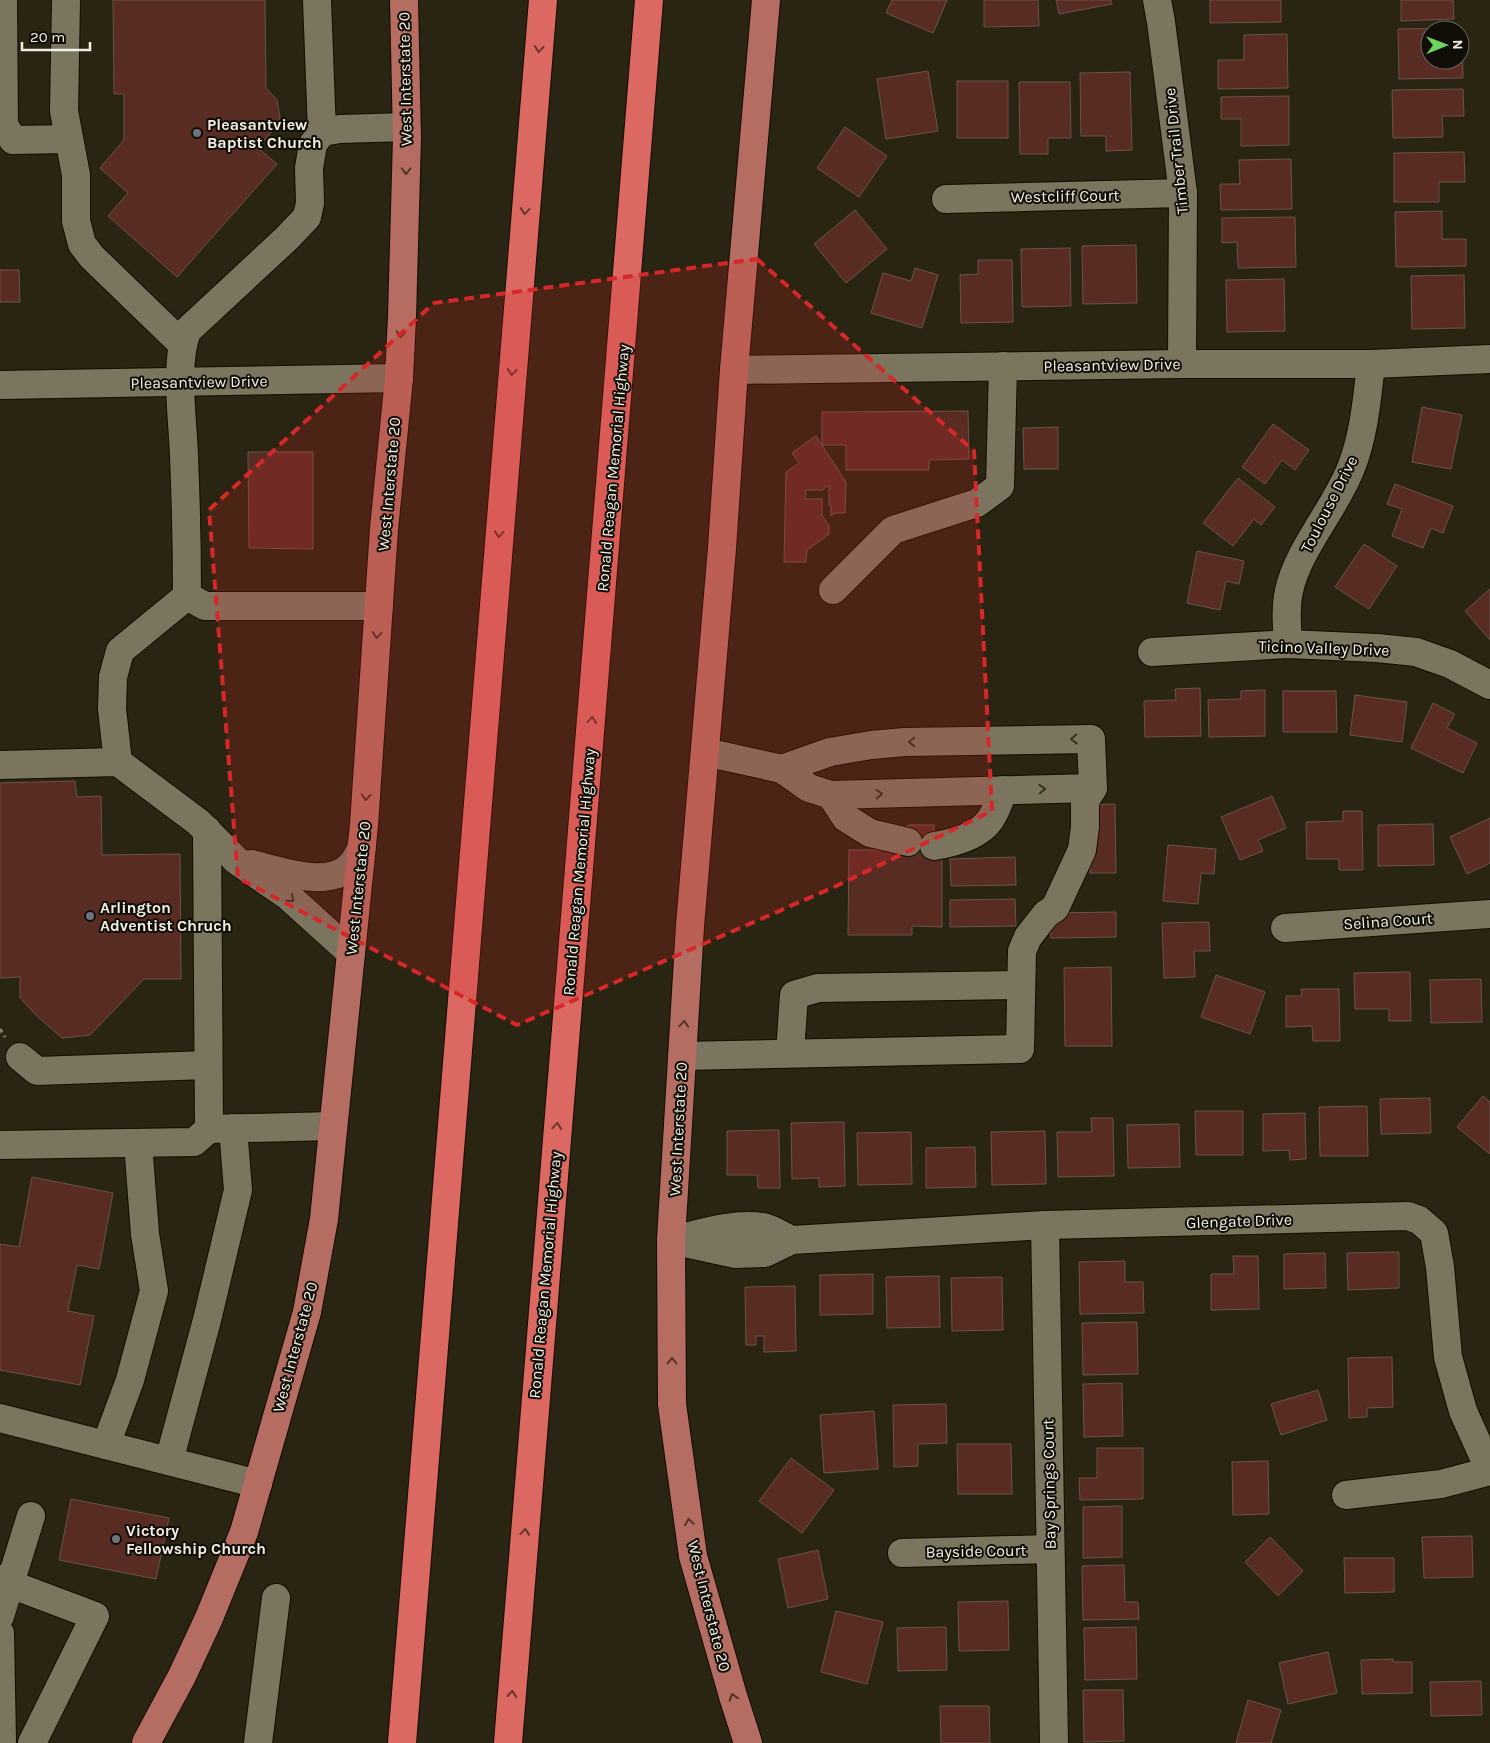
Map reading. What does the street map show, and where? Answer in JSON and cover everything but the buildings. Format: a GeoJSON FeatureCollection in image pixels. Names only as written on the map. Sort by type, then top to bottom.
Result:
{"type":"FeatureCollection","features":[{"type":"Feature","properties":{"kind":"highway"},"geometry":{"type":"LineString","coordinates":[[402,1743],[543,0]]}},
{"type":"Feature","properties":{"kind":"highway","name":"Ronald Reagan Memorial Highway"},"geometry":{"type":"LineString","coordinates":[[508,1743],[615,440],[649,0]]}},
{"type":"Feature","properties":{"kind":"main road","name":"West Interstate 20"},"geometry":{"type":"LineString","coordinates":[[146,1743],[182,1676],[209,1618],[244,1532],[307,1312],[324,1219],[362,846],[384,530],[398,378],[402,317],[406,127],[404,0]]}},
{"type":"Feature","properties":{"kind":"main road","name":"West Interstate 20"},"geometry":{"type":"LineString","coordinates":[[748,1743],[694,1556],[672,1404],[671,1240],[690,926],[722,558],[734,370],[766,0]]}},
{"type":"Feature","properties":{"kind":"street"},"geometry":{"type":"LineString","coordinates":[[3,0],[4,125],[13,140],[69,139]]}},
{"type":"Feature","properties":{"kind":"street"},"geometry":{"type":"LineString","coordinates":[[66,0],[64,111],[75,159],[76,221],[82,244],[92,257],[182,344]]}},
{"type":"Feature","properties":{"kind":"street"},"geometry":{"type":"LineString","coordinates":[[187,596],[181,382],[182,344],[187,331],[288,238],[307,217],[310,203],[309,168],[313,144],[322,132],[317,0]]}},
{"type":"Feature","properties":{"kind":"street","name":"Timber Trail Drive"},"geometry":{"type":"LineString","coordinates":[[1156,0],[1161,22],[1183,193],[1182,364]]}},
{"type":"Feature","properties":{"kind":"street"},"geometry":{"type":"LineString","coordinates":[[322,132],[340,129],[406,127]]}},
{"type":"Feature","properties":{"kind":"street","name":"Westcliff Court"},"geometry":{"type":"LineString","coordinates":[[946,199],[1183,193]]}},
{"type":"Feature","properties":{"kind":"street","name":"Pleasantview Drive"},"geometry":{"type":"LineString","coordinates":[[734,370],[1182,364],[1371,364],[1490,359]]}},
{"type":"Feature","properties":{"kind":"street","name":"Toulouse Drive"},"geometry":{"type":"LineString","coordinates":[[1288,644],[1286,613],[1289,589],[1303,555],[1327,516],[1351,468],[1366,414],[1371,364]]}},
{"type":"Feature","properties":{"kind":"street"},"geometry":{"type":"LineString","coordinates":[[833,590],[893,530],[977,503],[1000,486],[1003,366]]}},
{"type":"Feature","properties":{"kind":"street","name":"Pleasantview Drive"},"geometry":{"type":"LineString","coordinates":[[0,385],[398,378]]}},
{"type":"Feature","properties":{"kind":"street"},"geometry":{"type":"LineString","coordinates":[[187,596],[205,606],[379,606]]}},
{"type":"Feature","properties":{"kind":"street"},"geometry":{"type":"LineString","coordinates":[[118,762],[112,701],[113,677],[120,651],[187,596]]}},
{"type":"Feature","properties":{"kind":"street","name":"Ticino Valley Drive"},"geometry":{"type":"LineString","coordinates":[[1152,652],[1288,644],[1376,648],[1416,652],[1450,664],[1490,685]]}},
{"type":"Feature","properties":{"kind":"street"},"geometry":{"type":"LineString","coordinates":[[682,1056],[1020,1049],[1022,951],[1028,937],[1046,914],[1055,908],[1082,850],[1086,801],[1093,788],[1092,739],[905,742],[871,745],[830,752],[782,769]]}},
{"type":"Feature","properties":{"kind":"street"},"geometry":{"type":"LineString","coordinates":[[705,752],[782,769],[809,788],[831,795],[1093,788]]}},
{"type":"Feature","properties":{"kind":"street"},"geometry":{"type":"LineString","coordinates":[[0,765],[118,762],[198,822],[237,861],[288,896],[351,953]]}},
{"type":"Feature","properties":{"kind":"street"},"geometry":{"type":"LineString","coordinates":[[831,795],[846,818],[870,833],[921,844],[954,843],[977,831],[990,820],[1003,790]]}},
{"type":"Feature","properties":{"kind":"street"},"geometry":{"type":"LineString","coordinates":[[169,1461],[208,1320],[238,1190],[221,1128],[208,1066],[207,830]]}},
{"type":"Feature","properties":{"kind":"street"},"geometry":{"type":"LineString","coordinates":[[237,861],[309,877],[322,878],[336,875],[348,869],[357,858],[362,846]]}},
{"type":"Feature","properties":{"kind":"street","name":"Selina Court"},"geometry":{"type":"LineString","coordinates":[[1285,928],[1490,914]]}},
{"type":"Feature","properties":{"kind":"street"},"geometry":{"type":"LineString","coordinates":[[790,1053],[794,994],[818,988],[1021,985]]}},
{"type":"Feature","properties":{"kind":"street"},"geometry":{"type":"LineString","coordinates":[[20,1056],[37,1071],[208,1066]]}},
{"type":"Feature","properties":{"kind":"street"},"geometry":{"type":"LineString","coordinates":[[0,1145],[194,1142],[221,1128],[334,1126]]}},
{"type":"Feature","properties":{"kind":"street"},"geometry":{"type":"LineString","coordinates":[[106,1445],[130,1380],[154,1291],[145,1234],[138,1143]]}},
{"type":"Feature","properties":{"kind":"street","name":"Glengate Drive"},"geometry":{"type":"LineString","coordinates":[[671,1240],[736,1254],[765,1253],[792,1240],[1045,1225],[1408,1216],[1419,1220],[1434,1233],[1440,1267],[1448,1357],[1463,1412],[1490,1471]]}},
{"type":"Feature","properties":{"kind":"street","name":"Bay Springs Court"},"geometry":{"type":"LineString","coordinates":[[1045,1225],[1054,1743]]}},
{"type":"Feature","properties":{"kind":"street","name":"Glengate Drive"},"geometry":{"type":"LineString","coordinates":[[671,1240],[718,1229],[765,1227],[792,1240]]}},
{"type":"Feature","properties":{"kind":"street"},"geometry":{"type":"LineString","coordinates":[[736,1228],[736,1254]]}},
{"type":"Feature","properties":{"kind":"street"},"geometry":{"type":"LineString","coordinates":[[0,1418],[258,1484]]}},
{"type":"Feature","properties":{"kind":"street"},"geometry":{"type":"LineString","coordinates":[[1346,1495],[1441,1484],[1490,1471]]}},
{"type":"Feature","properties":{"kind":"street"},"geometry":{"type":"LineString","coordinates":[[0,1616],[5,1582],[31,1516]]}},
{"type":"Feature","properties":{"kind":"street","name":"Bayside Court"},"geometry":{"type":"LineString","coordinates":[[902,1553],[1050,1549]]}},
{"type":"Feature","properties":{"kind":"street"},"geometry":{"type":"LineString","coordinates":[[5,1582],[95,1616],[32,1743]]}},
{"type":"Feature","properties":{"kind":"street"},"geometry":{"type":"LineString","coordinates":[[258,1743],[276,1598]]}},
{"type":"Feature","properties":{"kind":"street"},"geometry":{"type":"LineString","coordinates":[[0,1633],[2,1743]]}},
{"type":"Feature","properties":{"kind":"highlighted area"},"geometry":{"type":"Polygon","coordinates":[[[757,259],[974,451],[992,811],[832,888],[517,1025],[238,878],[209,510],[434,303],[757,259]]]}},
{"type":"Feature","properties":{"kind":"place","name":"Pleasantview Baptist Church"},"geometry":{"type":"Point","coordinates":[197,133]}},
{"type":"Feature","properties":{"kind":"place","name":"Arlington Adventist Chruch"},"geometry":{"type":"Point","coordinates":[90,916]}},
{"type":"Feature","properties":{"kind":"place","name":"Victory Fellowship Church"},"geometry":{"type":"Point","coordinates":[116,1539]}}]}
